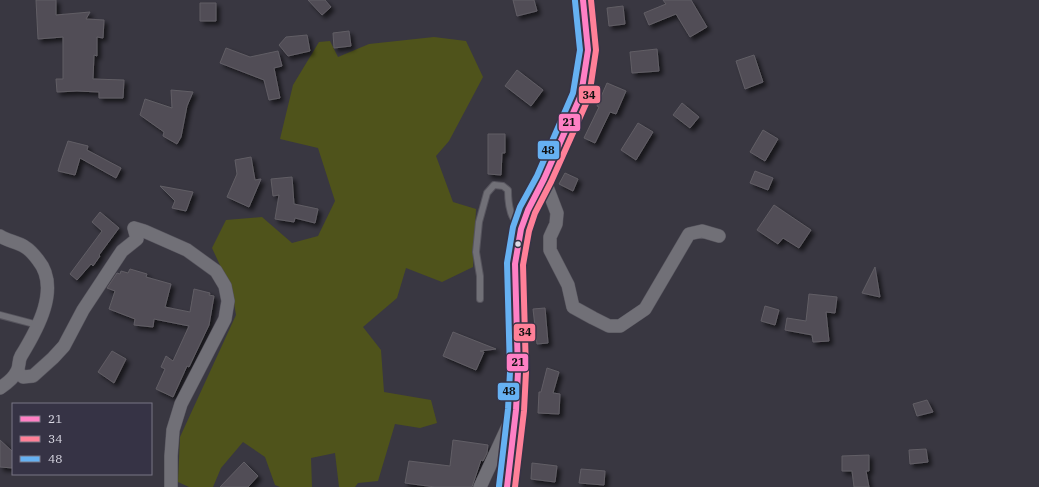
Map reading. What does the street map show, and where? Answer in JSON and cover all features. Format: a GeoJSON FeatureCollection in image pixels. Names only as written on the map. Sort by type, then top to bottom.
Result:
{"type":"FeatureCollection","features":[{"type":"Feature","properties":{"kind":"main road"},"geometry":{"type":"LineString","coordinates":[[506,487],[516,410],[518,372],[515,264],[521,229],[528,210],[544,179],[581,95],[588,50],[583,0]]}},
{"type":"Feature","properties":{"kind":"street"},"geometry":{"type":"LineString","coordinates":[[544,179],[557,213],[556,224],[550,237],[550,250],[568,284],[574,307],[609,326],[620,326],[645,309],[689,234],[702,231],[720,236]]}},
{"type":"Feature","properties":{"kind":"street"},"geometry":{"type":"LineString","coordinates":[[17,371],[23,377],[33,376],[64,346],[83,310],[122,251],[137,239],[134,228],[187,250],[216,271],[225,286],[228,301],[225,319],[181,404],[173,430],[171,487]]}},
{"type":"Feature","properties":{"kind":"street"},"geometry":{"type":"LineString","coordinates":[[0,236],[25,247],[39,261],[48,281],[47,297],[32,340],[20,359],[17,371],[8,382],[0,388]]}},
{"type":"Feature","properties":{"kind":"street"},"geometry":{"type":"LineString","coordinates":[[480,487],[516,410]]}},
{"type":"Feature","properties":{"kind":"lane"},"geometry":{"type":"LineString","coordinates":[[480,299],[480,276],[476,252],[479,222],[487,193],[494,185],[503,186],[508,190],[508,202],[513,220],[521,229]]}},
{"type":"Feature","properties":{"kind":"lane"},"geometry":{"type":"LineString","coordinates":[[0,314],[38,325]]}},
{"type":"Feature","properties":{"kind":"green space"},"geometry":{"type":"Polygon","coordinates":[[[434,37],[466,41],[483,77],[449,141],[436,156],[453,202],[476,209],[473,267],[442,282],[406,268],[397,298],[363,327],[381,350],[384,392],[431,400],[437,423],[420,428],[395,424],[378,481],[358,483],[355,487],[339,487],[335,453],[311,458],[312,487],[280,487],[275,485],[265,457],[243,442],[221,468],[213,487],[189,487],[178,482],[180,437],[236,315],[232,291],[212,248],[226,220],[262,217],[292,243],[318,236],[335,201],[318,148],[280,139],[293,85],[319,42],[330,41],[338,57],[369,44],[434,37]]]}},
{"type":"Feature","properties":{"kind":"building"},"geometry":{"type":"Polygon","coordinates":[[[36,0],[56,0],[56,15],[90,12],[86,19],[104,20],[103,38],[97,37],[97,56],[94,55],[93,79],[124,80],[123,98],[99,98],[99,92],[57,92],[56,79],[63,79],[63,37],[38,39],[36,0]]]}},
{"type":"Feature","properties":{"kind":"building"},"geometry":{"type":"Polygon","coordinates":[[[308,0],[325,0],[331,7],[322,15],[308,0]]]}},
{"type":"Feature","properties":{"kind":"building"},"geometry":{"type":"Polygon","coordinates":[[[513,0],[534,0],[537,11],[517,16],[513,0]]]}},
{"type":"Feature","properties":{"kind":"building"},"geometry":{"type":"Polygon","coordinates":[[[663,0],[691,0],[707,27],[690,37],[676,14],[649,25],[644,13],[666,4],[663,0]]]}},
{"type":"Feature","properties":{"kind":"building"},"geometry":{"type":"Polygon","coordinates":[[[200,3],[216,3],[216,21],[200,21],[200,3]]]}},
{"type":"Feature","properties":{"kind":"building"},"geometry":{"type":"Polygon","coordinates":[[[623,6],[625,24],[609,26],[607,8],[623,6]]]}},
{"type":"Feature","properties":{"kind":"building"},"geometry":{"type":"Polygon","coordinates":[[[349,31],[351,46],[334,48],[333,33],[349,31]]]}},
{"type":"Feature","properties":{"kind":"building"},"geometry":{"type":"Polygon","coordinates":[[[307,35],[310,51],[288,56],[279,45],[286,37],[307,35]]]}},
{"type":"Feature","properties":{"kind":"building"},"geometry":{"type":"Polygon","coordinates":[[[226,48],[250,57],[278,51],[282,66],[274,68],[280,98],[269,100],[264,80],[220,63],[226,48]]]}},
{"type":"Feature","properties":{"kind":"building"},"geometry":{"type":"Polygon","coordinates":[[[657,49],[659,71],[632,73],[630,52],[657,49]]]}},
{"type":"Feature","properties":{"kind":"building"},"geometry":{"type":"Polygon","coordinates":[[[754,55],[763,82],[745,89],[736,61],[754,55]]]}},
{"type":"Feature","properties":{"kind":"building"},"geometry":{"type":"Polygon","coordinates":[[[517,70],[543,90],[531,106],[505,86],[517,70]]]}},
{"type":"Feature","properties":{"kind":"building"},"geometry":{"type":"Polygon","coordinates":[[[607,83],[626,91],[616,114],[610,112],[595,143],[584,138],[599,107],[597,106],[607,83]]]}},
{"type":"Feature","properties":{"kind":"building"},"geometry":{"type":"Polygon","coordinates":[[[171,90],[193,92],[187,106],[181,137],[177,144],[163,136],[164,132],[140,115],[145,99],[172,108],[171,90]]]}},
{"type":"Feature","properties":{"kind":"building"},"geometry":{"type":"Polygon","coordinates":[[[682,103],[699,117],[690,128],[673,115],[682,103]]]}},
{"type":"Feature","properties":{"kind":"building"},"geometry":{"type":"Polygon","coordinates":[[[638,123],[653,132],[636,160],[621,150],[638,123]]]}},
{"type":"Feature","properties":{"kind":"building"},"geometry":{"type":"Polygon","coordinates":[[[763,130],[778,139],[765,161],[750,152],[763,130]]]}},
{"type":"Feature","properties":{"kind":"building"},"geometry":{"type":"Polygon","coordinates":[[[488,134],[505,134],[505,153],[502,153],[501,175],[488,174],[488,134]]]}},
{"type":"Feature","properties":{"kind":"building"},"geometry":{"type":"Polygon","coordinates":[[[68,141],[88,146],[87,150],[121,168],[116,178],[80,158],[75,175],[58,171],[68,141]]]}},
{"type":"Feature","properties":{"kind":"building"},"geometry":{"type":"Polygon","coordinates":[[[251,157],[255,180],[261,179],[249,207],[227,197],[237,174],[235,160],[251,157]]]}},
{"type":"Feature","properties":{"kind":"building"},"geometry":{"type":"Polygon","coordinates":[[[755,171],[773,178],[768,190],[750,183],[755,171]]]}},
{"type":"Feature","properties":{"kind":"building"},"geometry":{"type":"Polygon","coordinates":[[[565,173],[578,179],[573,191],[559,184],[565,173]]]}},
{"type":"Feature","properties":{"kind":"building"},"geometry":{"type":"Polygon","coordinates":[[[292,177],[294,204],[318,209],[315,223],[295,218],[294,222],[275,219],[279,195],[273,196],[271,179],[292,177]]]}},
{"type":"Feature","properties":{"kind":"building"},"geometry":{"type":"Polygon","coordinates":[[[160,186],[193,192],[186,211],[172,208],[175,201],[160,186]]]}},
{"type":"Feature","properties":{"kind":"building"},"geometry":{"type":"Polygon","coordinates":[[[774,205],[811,230],[799,248],[783,238],[778,244],[757,230],[774,205]]]}},
{"type":"Feature","properties":{"kind":"building"},"geometry":{"type":"Polygon","coordinates":[[[100,212],[119,228],[99,255],[100,256],[93,266],[91,264],[77,280],[70,274],[102,231],[92,222],[100,212]]]}},
{"type":"Feature","properties":{"kind":"building"},"geometry":{"type":"Polygon","coordinates":[[[875,267],[880,297],[862,293],[875,267]]]}},
{"type":"Feature","properties":{"kind":"building"},"geometry":{"type":"Polygon","coordinates":[[[130,269],[147,274],[146,277],[171,284],[165,307],[190,312],[194,289],[210,293],[209,295],[214,296],[209,325],[189,367],[187,366],[173,397],[156,389],[165,369],[161,367],[166,356],[173,361],[189,326],[154,319],[153,327],[134,325],[135,319],[109,309],[115,291],[107,288],[117,273],[120,274],[121,271],[128,273],[130,269]]]}},
{"type":"Feature","properties":{"kind":"building"},"geometry":{"type":"Polygon","coordinates":[[[809,294],[837,297],[835,313],[826,312],[829,341],[813,342],[812,335],[785,330],[787,318],[806,321],[809,294]]]}},
{"type":"Feature","properties":{"kind":"building"},"geometry":{"type":"Polygon","coordinates":[[[765,306],[779,310],[775,325],[761,321],[765,306]]]}},
{"type":"Feature","properties":{"kind":"building"},"geometry":{"type":"Polygon","coordinates":[[[545,308],[548,343],[537,344],[533,309],[545,308]]]}},
{"type":"Feature","properties":{"kind":"building"},"geometry":{"type":"Polygon","coordinates":[[[453,332],[496,349],[480,351],[484,352],[476,370],[443,356],[453,332]]]}},
{"type":"Feature","properties":{"kind":"building"},"geometry":{"type":"Polygon","coordinates":[[[112,351],[126,359],[114,383],[98,372],[112,351]]]}},
{"type":"Feature","properties":{"kind":"building"},"geometry":{"type":"Polygon","coordinates":[[[547,368],[559,372],[553,393],[560,394],[559,414],[538,413],[539,392],[541,392],[547,368]]]}},
{"type":"Feature","properties":{"kind":"building"},"geometry":{"type":"Polygon","coordinates":[[[927,400],[933,412],[917,416],[913,404],[927,400]]]}},
{"type":"Feature","properties":{"kind":"building"},"geometry":{"type":"Polygon","coordinates":[[[0,440],[12,451],[12,468],[0,467],[0,440]]]}},
{"type":"Feature","properties":{"kind":"building"},"geometry":{"type":"Polygon","coordinates":[[[453,440],[488,445],[487,453],[483,461],[481,460],[472,487],[435,487],[405,483],[409,461],[450,466],[453,440]]]}},
{"type":"Feature","properties":{"kind":"building"},"geometry":{"type":"Polygon","coordinates":[[[926,449],[928,462],[910,464],[909,450],[926,449]]]}},
{"type":"Feature","properties":{"kind":"building"},"geometry":{"type":"Polygon","coordinates":[[[869,455],[869,471],[866,471],[869,487],[854,487],[852,471],[842,471],[842,456],[869,455]]]}},
{"type":"Feature","properties":{"kind":"building"},"geometry":{"type":"Polygon","coordinates":[[[244,462],[258,476],[248,487],[220,487],[244,462]]]}},
{"type":"Feature","properties":{"kind":"building"},"geometry":{"type":"Polygon","coordinates":[[[532,463],[557,466],[555,482],[531,479],[532,463]]]}},
{"type":"Feature","properties":{"kind":"building"},"geometry":{"type":"Polygon","coordinates":[[[581,469],[605,471],[604,485],[579,483],[581,469]]]}},
{"type":"Feature","properties":{"kind":"transit line","name":"21"},"geometry":{"type":"LineString","coordinates":[[507,487],[516,410],[518,372],[515,264],[521,229],[528,210],[544,179],[581,95],[588,50],[583,0]]}},
{"type":"Feature","properties":{"kind":"transit line","name":"34"},"geometry":{"type":"LineString","coordinates":[[515,487],[524,411],[526,372],[523,265],[529,231],[535,213],[551,182],[589,97],[596,50],[591,0]]}},
{"type":"Feature","properties":{"kind":"transit line","name":"48"},"geometry":{"type":"LineString","coordinates":[[499,486],[508,409],[510,372],[507,263],[513,227],[520,207],[537,176],[573,93],[580,50],[575,1]]}}]}
